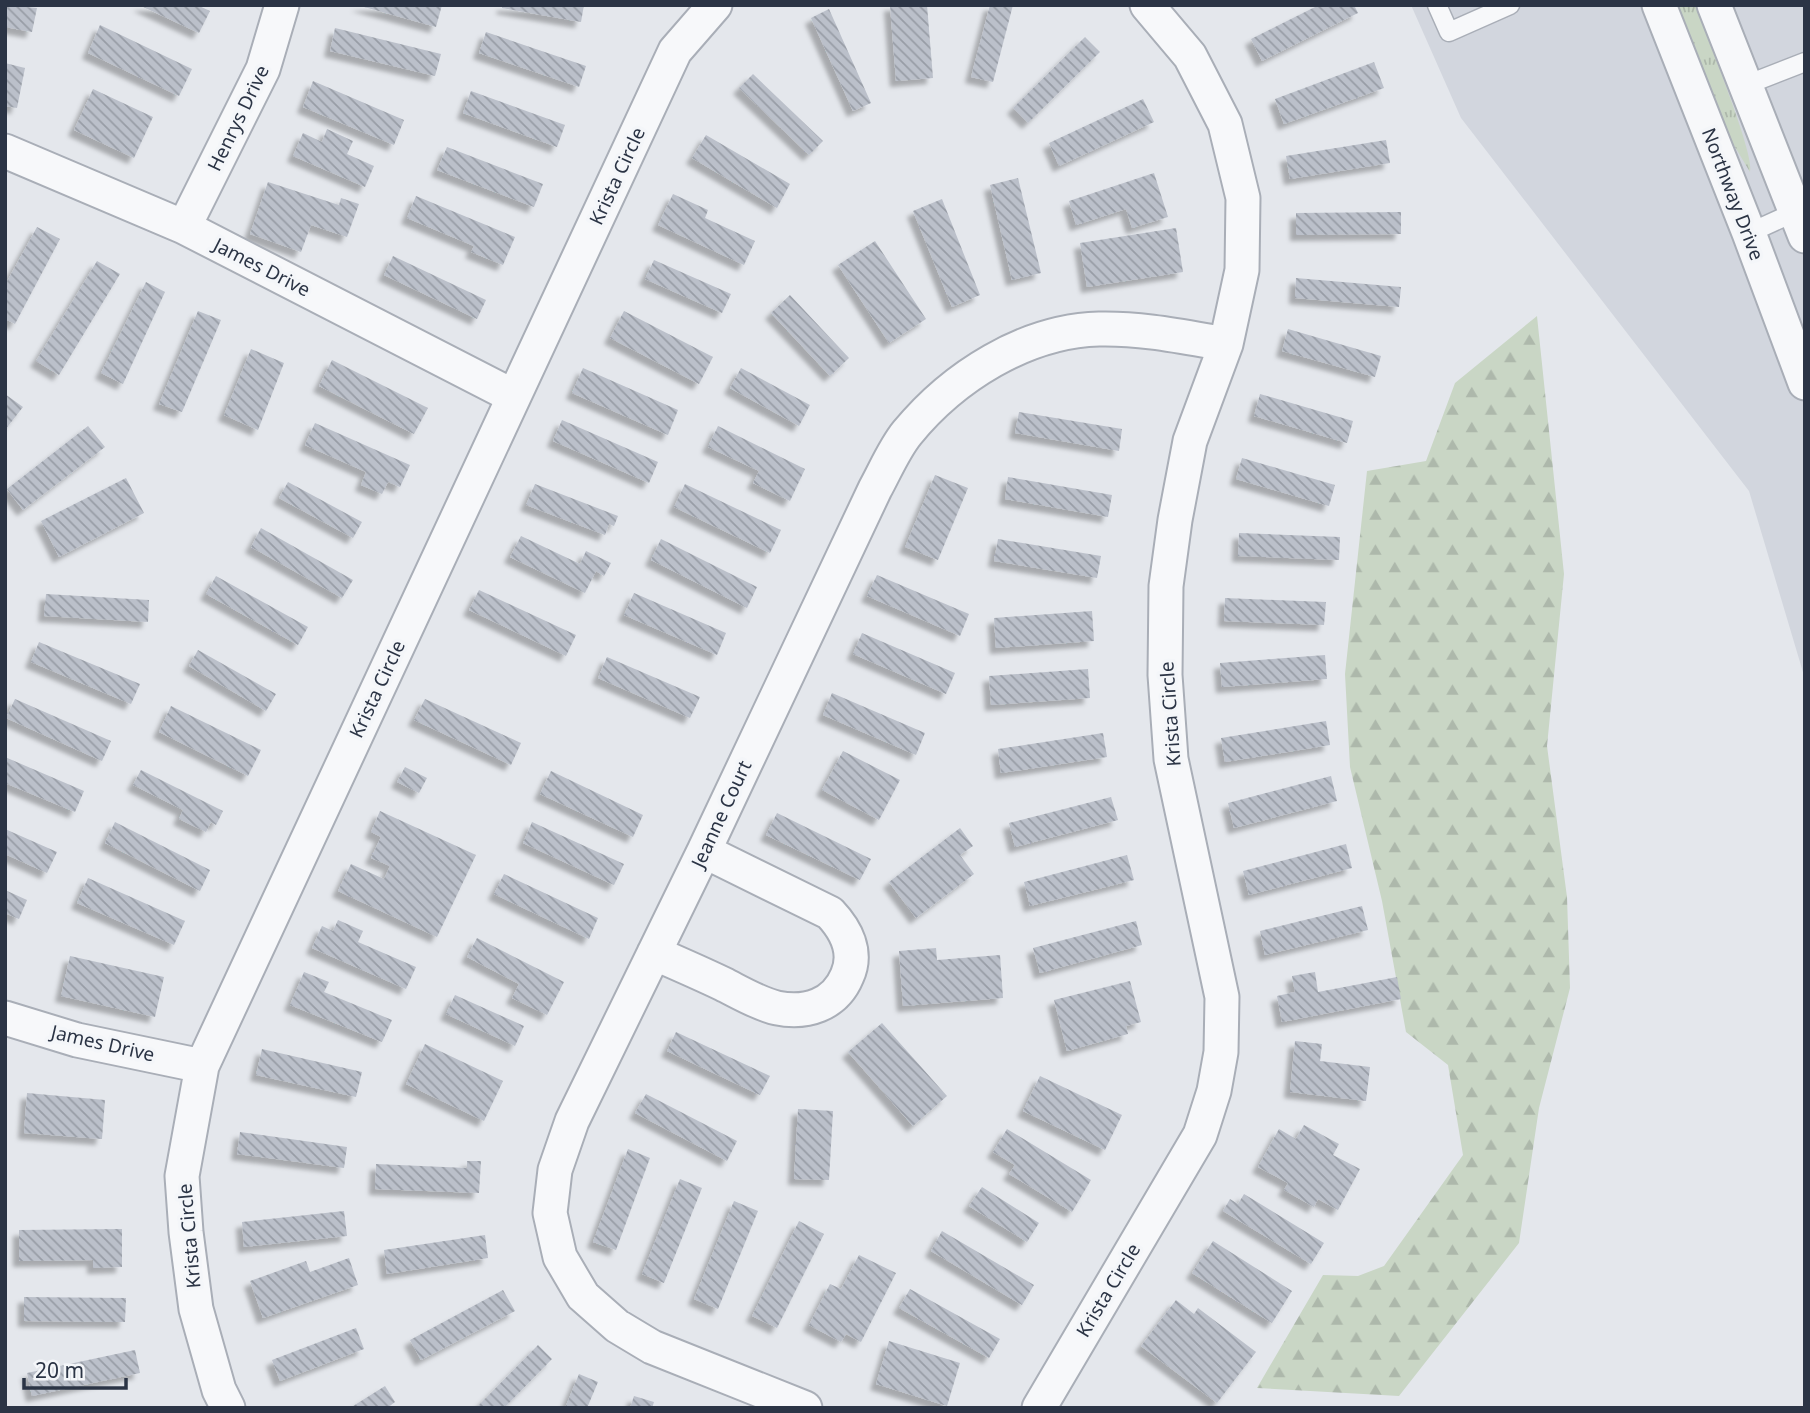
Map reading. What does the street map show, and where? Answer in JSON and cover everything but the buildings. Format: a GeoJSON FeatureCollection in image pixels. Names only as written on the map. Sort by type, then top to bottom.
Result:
{"type":"FeatureCollection","features":[{"type":"Feature","properties":{"kind":"street","name":"Henrys Drive"},"geometry":{"type":"LineString","coordinates":[[184,227],[263,69],[282,5]]}},
{"type":"Feature","properties":{"kind":"street","name":"Krista Circle"},"geometry":{"type":"LineString","coordinates":[[228,1408],[219,1390],[196,1309],[185,1221],[182,1176],[202,1066],[675,51],[715,5]]}},
{"type":"Feature","properties":{"kind":"street","name":"Krista Circle"},"geometry":{"type":"LineString","coordinates":[[1038,1408],[1200,1135],[1214,1091],[1221,1052],[1222,997],[1171,759],[1165,676],[1166,586],[1190,441],[1226,344],[1242,270],[1243,198],[1225,124],[1190,56],[1147,5]]}},
{"type":"Feature","properties":{"kind":"street","name":"Northway Drive"},"geometry":{"type":"LineString","coordinates":[[1659,5],[1805,383]]}},
{"type":"Feature","properties":{"kind":"street"},"geometry":{"type":"LineString","coordinates":[[1714,5],[1800,224]]}},
{"type":"Feature","properties":{"kind":"street","name":"James Drive"},"geometry":{"type":"LineString","coordinates":[[5,151],[184,227],[513,396]]}},
{"type":"Feature","properties":{"kind":"street","name":"Jeanne Court"},"geometry":{"type":"LineString","coordinates":[[805,1408],[652,1347],[617,1326],[583,1296],[561,1256],[550,1213],[555,1170],[572,1121],[875,489],[905,435],[950,388],[1001,357],[1048,338],[1097,329],[1146,330],[1226,344]]}},
{"type":"Feature","properties":{"kind":"street"},"geometry":{"type":"LineString","coordinates":[[654,953],[775,1008],[799,1010],[823,1005],[842,989],[849,971],[851,954],[844,928],[830,913],[704,850]]}},
{"type":"Feature","properties":{"kind":"street","name":"James Drive"},"geometry":{"type":"LineString","coordinates":[[5,1018],[77,1040],[202,1066]]}},
{"type":"Feature","properties":{"kind":"lane"},"geometry":{"type":"LineString","coordinates":[[1437,5],[1449,32],[1510,5]]}},
{"type":"Feature","properties":{"kind":"lane"},"geometry":{"type":"LineString","coordinates":[[1746,85],[1805,62]]}},
{"type":"Feature","properties":{"kind":"lane"},"geometry":{"type":"LineString","coordinates":[[1749,233],[1800,224]]}},
{"type":"Feature","properties":{"kind":"shaded area"},"geometry":{"type":"Polygon","coordinates":[[[1411,5],[1805,5],[1805,679],[1749,491],[1461,118],[1411,5]]]}},
{"type":"Feature","properties":{"kind":"green space"},"geometry":{"type":"Polygon","coordinates":[[[1678,5],[1695,5],[1738,119],[1750,161],[1750,172],[1726,132],[1678,5]]]}},
{"type":"Feature","properties":{"kind":"green space"},"geometry":{"type":"Polygon","coordinates":[[[1537,316],[1564,574],[1547,746],[1567,897],[1570,988],[1539,1108],[1519,1243],[1399,1396],[1257,1388],[1323,1275],[1358,1276],[1384,1266],[1463,1155],[1448,1065],[1406,1032],[1382,901],[1350,767],[1345,674],[1367,471],[1426,461],[1455,383],[1537,316]]]}}]}
